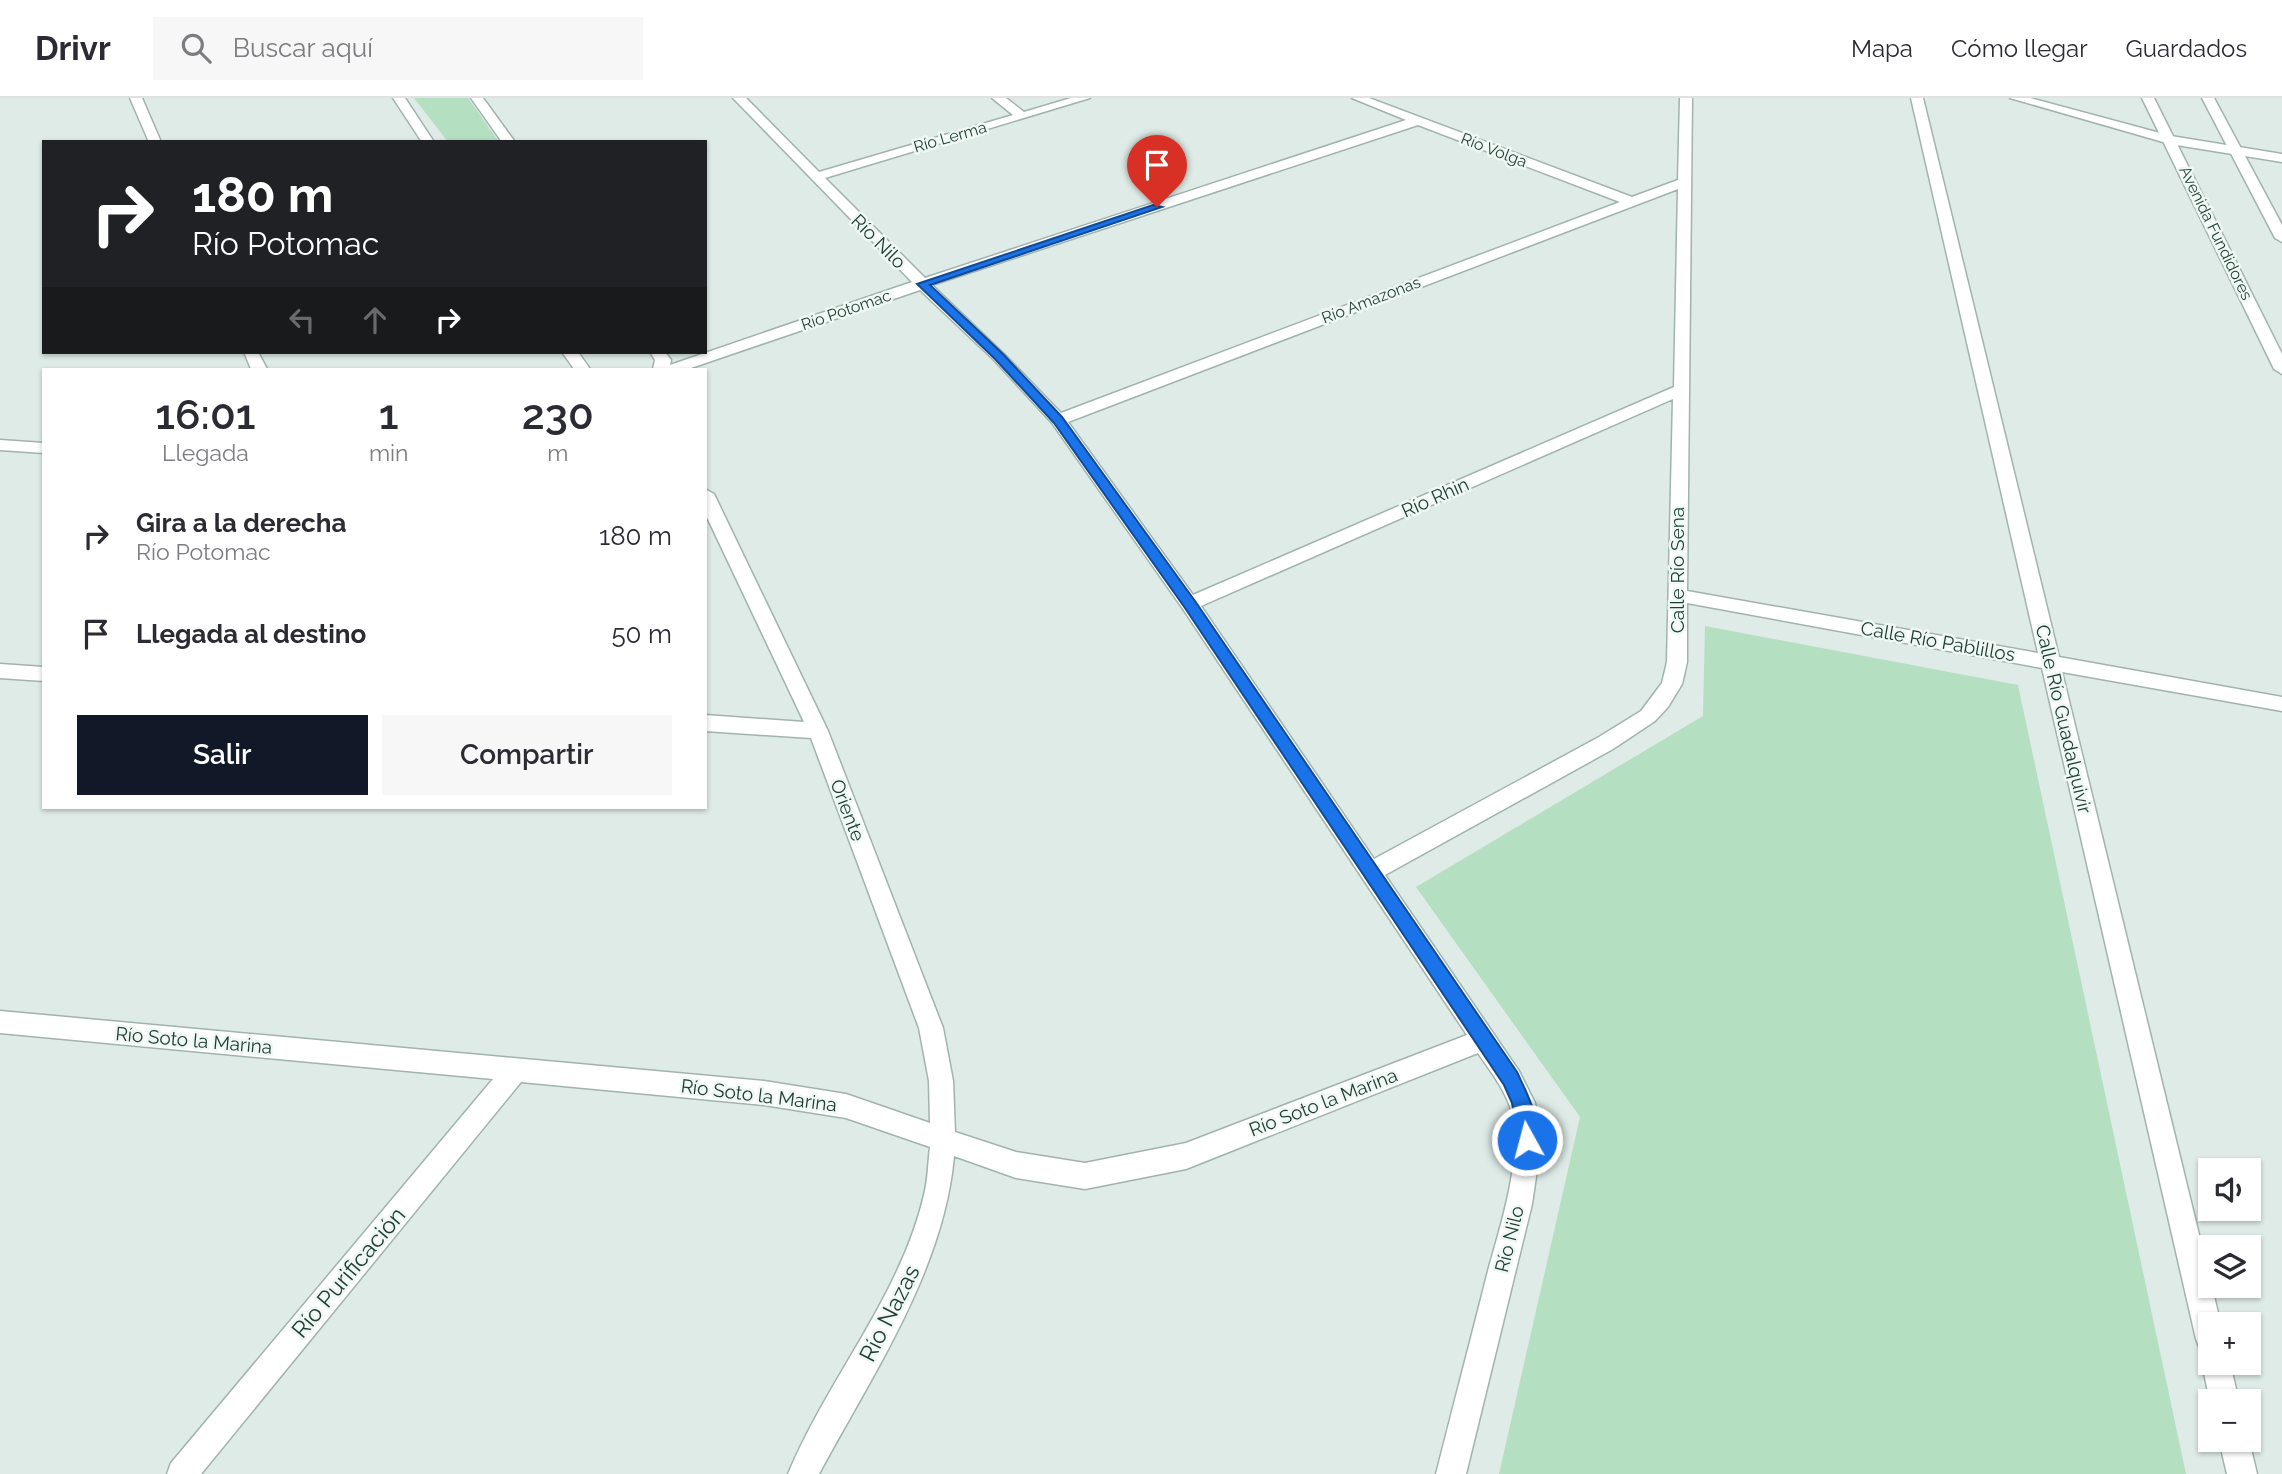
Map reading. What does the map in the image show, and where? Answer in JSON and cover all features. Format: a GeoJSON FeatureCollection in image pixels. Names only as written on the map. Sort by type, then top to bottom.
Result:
{"type":"FeatureCollection","features":[{"type":"Feature","properties":{"kind":"street"},"geometry":{"type":"LineString","coordinates":[[136,98],[155,140]]}},
{"type":"Feature","properties":{"kind":"street"},"geometry":{"type":"LineString","coordinates":[[399,98],[427,140]]}},
{"type":"Feature","properties":{"kind":"street"},"geometry":{"type":"LineString","coordinates":[[477,98],[508,140]]}},
{"type":"Feature","properties":{"kind":"street","name":"Río Nilo"},"geometry":{"type":"LineString","coordinates":[[739,98],[922,284],[999,357],[1058,420],[1190,604],[1510,1079],[1527,1125],[1526,1156],[1519,1204],[1451,1474]]}},
{"type":"Feature","properties":{"kind":"street"},"geometry":{"type":"LineString","coordinates":[[998,98],[1022,116]]}},
{"type":"Feature","properties":{"kind":"street","name":"Río Lerma"},"geometry":{"type":"LineString","coordinates":[[816,177],[1084,98]]}},
{"type":"Feature","properties":{"kind":"street","name":"Río Volga"},"geometry":{"type":"LineString","coordinates":[[1358,98],[1631,201]]}},
{"type":"Feature","properties":{"kind":"street","name":"Calle Río Guadalquivir"},"geometry":{"type":"LineString","coordinates":[[1917,98],[2204,1312]]}},
{"type":"Feature","properties":{"kind":"street"},"geometry":{"type":"LineString","coordinates":[[2017,98],[2170,140],[2282,158]]}},
{"type":"Feature","properties":{"kind":"street","name":"Avenida Fundidores"},"geometry":{"type":"LineString","coordinates":[[2148,98],[2282,369]]}},
{"type":"Feature","properties":{"kind":"street"},"geometry":{"type":"LineString","coordinates":[[2207,98],[2282,238]]}},
{"type":"Feature","properties":{"kind":"street","name":"Calle Río Sena"},"geometry":{"type":"LineString","coordinates":[[1371,872],[1606,743],[1648,716],[1672,684],[1677,662],[1683,99]]}},
{"type":"Feature","properties":{"kind":"street","name":"Río Potomac"},"geometry":{"type":"LineString","coordinates":[[677,368],[1417,121]]}},
{"type":"Feature","properties":{"kind":"street","name":"Río Amazonas"},"geometry":{"type":"LineString","coordinates":[[1058,420],[1684,181]]}},
{"type":"Feature","properties":{"kind":"street","name":"Río Rhin"},"geometry":{"type":"LineString","coordinates":[[1190,604],[1680,390]]}},
{"type":"Feature","properties":{"kind":"street"},"geometry":{"type":"LineString","coordinates":[[0,445],[42,448]]}},
{"type":"Feature","properties":{"kind":"street","name":"Oriente"},"geometry":{"type":"LineString","coordinates":[[707,498],[818,731],[931,1028],[941,1081],[943,1140]]}},
{"type":"Feature","properties":{"kind":"street","name":"Calle Río Pablillos"},"geometry":{"type":"LineString","coordinates":[[1676,595],[2050,660],[2282,704]]}},
{"type":"Feature","properties":{"kind":"street"},"geometry":{"type":"LineString","coordinates":[[0,671],[42,674]]}},
{"type":"Feature","properties":{"kind":"street"},"geometry":{"type":"LineString","coordinates":[[707,723],[818,731]]}},
{"type":"Feature","properties":{"kind":"street","name":"Río Soto la Marina"},"geometry":{"type":"LineString","coordinates":[[0,1021],[764,1093],[846,1106],[1016,1165],[1085,1177],[1186,1156],[1485,1039]]}},
{"type":"Feature","properties":{"kind":"street","name":"Río Purificación"},"geometry":{"type":"LineString","coordinates":[[182,1474],[514,1071]]}},
{"type":"Feature","properties":{"kind":"street","name":"Río Nazas"},"geometry":{"type":"LineString","coordinates":[[803,1474],[897,1301],[924,1241],[938,1193],[943,1140]]}},
{"type":"Feature","properties":{"kind":"street"},"geometry":{"type":"LineString","coordinates":[[2237,1452],[2242,1474]]}},
{"type":"Feature","properties":{"kind":"green space"},"geometry":{"type":"Polygon","coordinates":[[[414,98],[468,98],[498,140],[446,140],[414,98]]]}},
{"type":"Feature","properties":{"kind":"green space"},"geometry":{"type":"Polygon","coordinates":[[[1705,626],[2018,685],[2186,1474],[1499,1474],[1580,1117],[1416,887],[1703,716],[1705,626]]]}},
{"type":"Feature","properties":{"kind":"route"},"geometry":{"type":"LineString","coordinates":[[1157,207],[922,284],[999,357],[1058,420],[1190,604],[1485,1039],[1510,1079],[1521,1103],[1527,1125],[1527,1140]]}}]}
